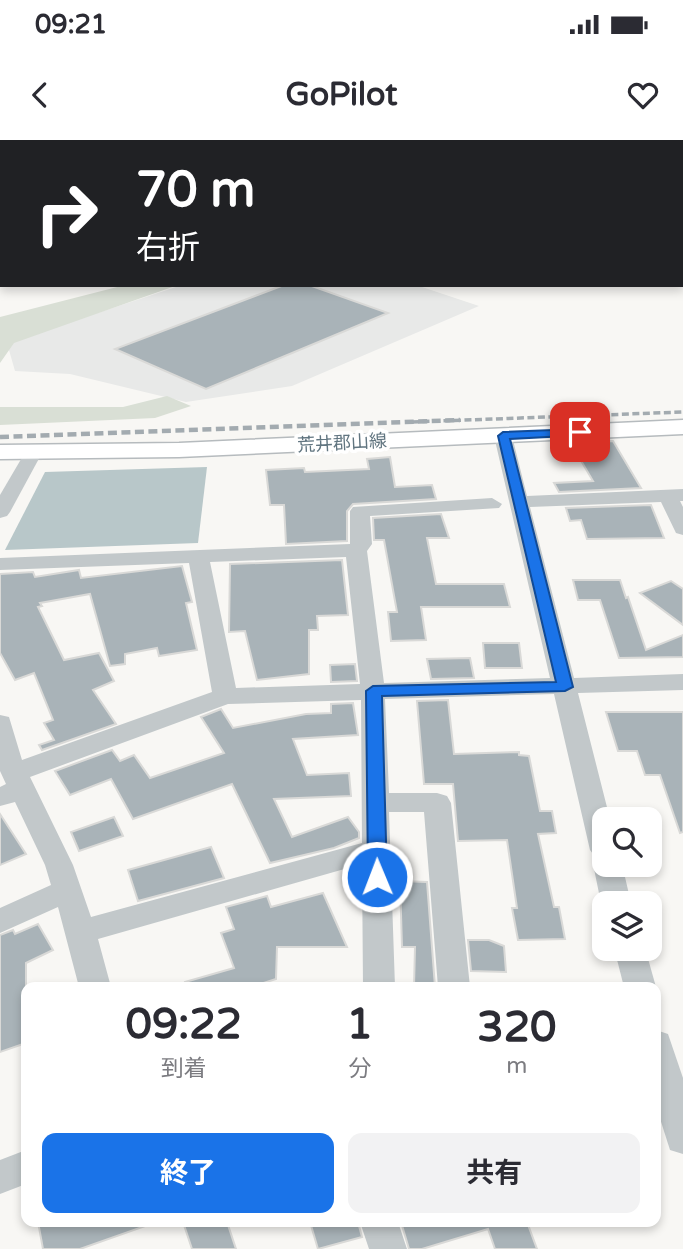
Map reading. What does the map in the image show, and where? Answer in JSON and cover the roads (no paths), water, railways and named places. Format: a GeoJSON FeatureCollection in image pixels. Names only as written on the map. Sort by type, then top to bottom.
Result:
{"type":"FeatureCollection","features":[{"type":"Feature","properties":{"kind":"main road","name":"荒井郡山線"},"geometry":{"type":"LineString","coordinates":[[0,452],[179,450],[683,427]]}},
{"type":"Feature","properties":{"kind":"street"},"geometry":{"type":"LineString","coordinates":[[503,436],[594,807]]}},
{"type":"Feature","properties":{"kind":"street"},"geometry":{"type":"LineString","coordinates":[[0,512],[33,453]]}},
{"type":"Feature","properties":{"kind":"street"},"geometry":{"type":"LineString","coordinates":[[519,502],[676,496],[683,529]]}},
{"type":"Feature","properties":{"kind":"street"},"geometry":{"type":"LineString","coordinates":[[0,564],[356,550],[362,544],[359,511],[492,505]]}},
{"type":"Feature","properties":{"kind":"street"},"geometry":{"type":"LineString","coordinates":[[356,550],[373,691],[379,982]]}},
{"type":"Feature","properties":{"kind":"street"},"geometry":{"type":"LineString","coordinates":[[198,556],[225,696]]}},
{"type":"Feature","properties":{"kind":"street"},"geometry":{"type":"LineString","coordinates":[[12,786],[225,696],[683,682]]}},
{"type":"Feature","properties":{"kind":"street"},"geometry":{"type":"LineString","coordinates":[[0,723],[12,786],[53,848],[81,932],[94,982]]}},
{"type":"Feature","properties":{"kind":"street"},"geometry":{"type":"LineString","coordinates":[[377,802],[437,803],[454,982]]}},
{"type":"Feature","properties":{"kind":"street"},"geometry":{"type":"LineString","coordinates":[[81,932],[377,849]]}},
{"type":"Feature","properties":{"kind":"street"},"geometry":{"type":"LineString","coordinates":[[0,921],[66,891]]}},
{"type":"Feature","properties":{"kind":"street"},"geometry":{"type":"LineString","coordinates":[[633,961],[639,982]]}},
{"type":"Feature","properties":{"kind":"street"},"geometry":{"type":"LineString","coordinates":[[661,1061],[683,1138]]}},
{"type":"Feature","properties":{"kind":"street"},"geometry":{"type":"LineString","coordinates":[[0,1177],[21,1169]]}},
{"type":"Feature","properties":{"kind":"street"},"geometry":{"type":"LineString","coordinates":[[381,1227],[388,1249]]}},
{"type":"Feature","properties":{"kind":"railway"},"geometry":{"type":"LineString","coordinates":[[412,422],[683,412]]}},
{"type":"Feature","properties":{"kind":"railway"},"geometry":{"type":"LineString","coordinates":[[0,437],[460,420]]}}]}
